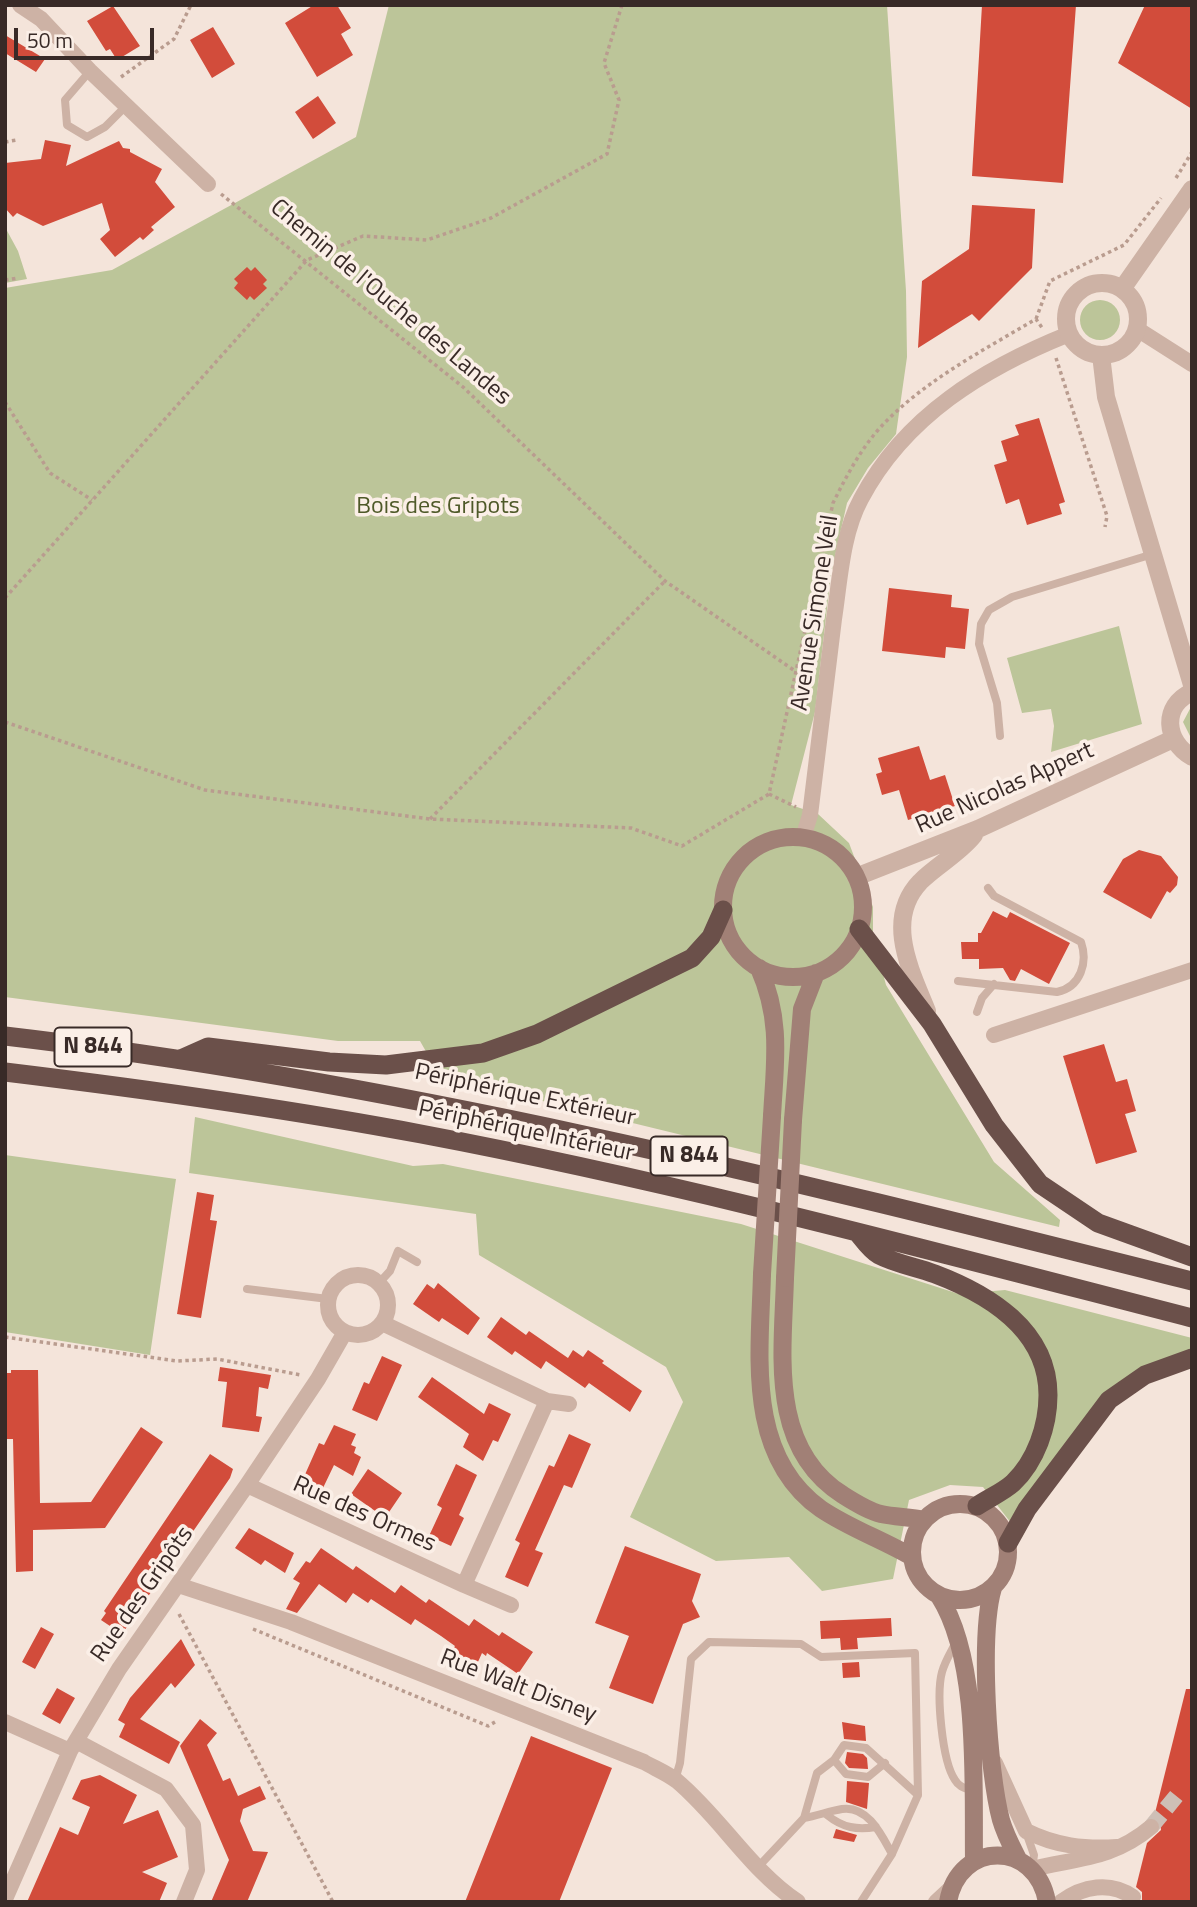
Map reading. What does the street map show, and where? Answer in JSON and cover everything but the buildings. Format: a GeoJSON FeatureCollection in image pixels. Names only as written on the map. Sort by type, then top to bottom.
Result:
{"type":"FeatureCollection","features":[{"type":"Feature","properties":{"kind":"highway"},"geometry":{"type":"LineString","coordinates":[[181,1059],[208,1047],[329,1062],[386,1065],[483,1052],[537,1034],[692,958],[711,937],[723,911]]}},
{"type":"Feature","properties":{"kind":"highway"},"geometry":{"type":"LineString","coordinates":[[859,929],[932,1024],[994,1125],[1040,1184],[1098,1223],[1192,1257]]}},
{"type":"Feature","properties":{"kind":"highway","name":"Périphérique Extérieur"},"geometry":{"type":"LineString","coordinates":[[5,1037],[181,1059],[397,1095],[619,1140],[1192,1281]]}},
{"type":"Feature","properties":{"kind":"highway","name":"Périphérique Intérieur"},"geometry":{"type":"LineString","coordinates":[[5,1072],[212,1099],[423,1135],[645,1181],[1192,1318]]}},
{"type":"Feature","properties":{"kind":"highway"},"geometry":{"type":"LineString","coordinates":[[857,1232],[876,1254],[933,1273],[995,1303],[1024,1332],[1037,1350],[1048,1387],[1046,1421],[1040,1439],[1028,1463],[1013,1483],[977,1506]]}},
{"type":"Feature","properties":{"kind":"highway"},"geometry":{"type":"LineString","coordinates":[[1008,1544],[1039,1491],[1109,1400],[1145,1375],[1192,1357]]}},
{"type":"Feature","properties":{"kind":"main road"},"geometry":{"type":"LineString","coordinates":[[759,968],[787,977],[816,973],[843,956],[859,929],[862,903],[856,877],[839,855],[828,847],[803,838],[776,839],[763,844],[741,860],[727,884],[723,911],[734,944],[759,968],[774,1007],[777,1030],[762,1274],[762,1399],[776,1453],[796,1483],[821,1508],[912,1557]]}},
{"type":"Feature","properties":{"kind":"main road"},"geometry":{"type":"LineString","coordinates":[[816,973],[802,1009],[793,1120],[785,1279],[784,1400],[800,1449],[822,1479],[850,1499],[880,1514],[924,1520]]}},
{"type":"Feature","properties":{"kind":"main road"},"geometry":{"type":"LineString","coordinates":[[974,1861],[973,1791],[965,1663],[958,1639],[939,1596],[920,1580],[912,1557],[914,1537],[924,1520],[949,1505],[977,1506],[998,1521],[1008,1544],[1004,1573],[993,1588],[988,1603],[987,1677],[991,1751],[1001,1821],[1025,1864],[1045,1890],[1047,1902]]}},
{"type":"Feature","properties":{"kind":"main road"},"geometry":{"type":"LineString","coordinates":[[939,1596],[967,1600],[993,1588]]}},
{"type":"Feature","properties":{"kind":"main road"},"geometry":{"type":"LineString","coordinates":[[949,1896],[955,1878],[974,1861],[996,1855],[1025,1864]]}},
{"type":"Feature","properties":{"kind":"street"},"geometry":{"type":"LineString","coordinates":[[20,5],[41,19],[90,71],[208,184]]}},
{"type":"Feature","properties":{"kind":"street"},"geometry":{"type":"LineString","coordinates":[[1122,289],[1192,189]]}},
{"type":"Feature","properties":{"kind":"street"},"geometry":{"type":"LineString","coordinates":[[1099,283],[1122,289],[1136,306],[1137,329],[1123,348],[1101,355],[1079,346],[1069,334],[1066,314],[1077,292],[1099,283]]}},
{"type":"Feature","properties":{"kind":"street"},"geometry":{"type":"LineString","coordinates":[[1137,329],[1192,364]]}},
{"type":"Feature","properties":{"kind":"street","name":"Avenue Simone Veil"},"geometry":{"type":"LineString","coordinates":[[803,838],[810,815],[840,577],[849,529],[860,500],[908,433],[942,401],[1007,361],[1069,334]]}},
{"type":"Feature","properties":{"kind":"street"},"geometry":{"type":"LineString","coordinates":[[1101,355],[1106,397],[1192,685]]}},
{"type":"Feature","properties":{"kind":"street"},"geometry":{"type":"LineString","coordinates":[[1192,692],[1179,700],[1171,713],[1170,729],[1173,739],[1192,757]]}},
{"type":"Feature","properties":{"kind":"street","name":"Rue Nicolas Appert"},"geometry":{"type":"LineString","coordinates":[[856,877],[978,829],[1173,739]]}},
{"type":"Feature","properties":{"kind":"street"},"geometry":{"type":"LineString","coordinates":[[932,1024],[903,948],[902,924],[907,903],[919,883],[964,847],[978,829]]}},
{"type":"Feature","properties":{"kind":"street"},"geometry":{"type":"LineString","coordinates":[[994,1035],[1192,970]]}},
{"type":"Feature","properties":{"kind":"street"},"geometry":{"type":"LineString","coordinates":[[357,1274],[379,1283],[385,1291],[388,1309],[382,1323],[371,1332],[357,1335],[345,1332],[335,1325],[328,1311],[328,1299],[340,1280],[357,1274]]}},
{"type":"Feature","properties":{"kind":"street"},"geometry":{"type":"LineString","coordinates":[[382,1323],[547,1401],[569,1404]]}},
{"type":"Feature","properties":{"kind":"street","name":"Rue des Gripôts"},"geometry":{"type":"LineString","coordinates":[[5,1899],[73,1746],[119,1668],[247,1485],[318,1379],[345,1332]]}},
{"type":"Feature","properties":{"kind":"street"},"geometry":{"type":"LineString","coordinates":[[464,1585],[547,1401]]}},
{"type":"Feature","properties":{"kind":"street","name":"Rue des Ormes"},"geometry":{"type":"LineString","coordinates":[[247,1485],[511,1605]]}},
{"type":"Feature","properties":{"kind":"street","name":"Rue Walt Disney"},"geometry":{"type":"LineString","coordinates":[[173,1590],[291,1622],[644,1762],[675,1780],[776,1887],[798,1902]]}},
{"type":"Feature","properties":{"kind":"street"},"geometry":{"type":"LineString","coordinates":[[5,1722],[73,1746],[166,1789],[192,1825],[197,1870],[184,1902]]}},
{"type":"Feature","properties":{"kind":"street"},"geometry":{"type":"LineString","coordinates":[[991,1751],[1026,1831],[1063,1846],[1086,1849],[1117,1847]]}},
{"type":"Feature","properties":{"kind":"street"},"geometry":{"type":"LineString","coordinates":[[1025,1864],[1094,1858],[1151,1827]]}},
{"type":"Feature","properties":{"kind":"street"},"geometry":{"type":"LineString","coordinates":[[1060,1902],[1076,1892],[1110,1886],[1133,1897]]}},
{"type":"Feature","properties":{"kind":"street"},"geometry":{"type":"LineString","coordinates":[[936,1902],[949,1896]]}},
{"type":"Feature","properties":{"kind":"lane"},"geometry":{"type":"LineString","coordinates":[[90,71],[65,100],[67,125],[87,137],[106,127],[126,106]]}},
{"type":"Feature","properties":{"kind":"lane"},"geometry":{"type":"LineString","coordinates":[[1000,736],[997,703],[979,644],[981,624],[989,610],[1013,597],[1153,554]]}},
{"type":"Feature","properties":{"kind":"lane"},"geometry":{"type":"LineString","coordinates":[[958,981],[1057,992],[1066,990],[1080,973],[1084,952],[1081,942],[994,896],[988,888]]}},
{"type":"Feature","properties":{"kind":"lane"},"geometry":{"type":"LineString","coordinates":[[977,1012],[982,998],[994,984]]}},
{"type":"Feature","properties":{"kind":"lane"},"geometry":{"type":"LineString","coordinates":[[379,1283],[390,1271],[397,1251],[417,1262]]}},
{"type":"Feature","properties":{"kind":"lane"},"geometry":{"type":"LineString","coordinates":[[247,1289],[328,1299]]}},
{"type":"Feature","properties":{"kind":"lane"},"geometry":{"type":"LineString","coordinates":[[958,1639],[942,1673],[944,1735],[947,1763],[954,1779],[959,1786],[973,1791]]}},
{"type":"Feature","properties":{"kind":"lane"},"geometry":{"type":"LineString","coordinates":[[675,1780],[680,1763],[691,1659],[709,1642],[802,1644],[821,1657],[915,1653],[918,1795],[892,1854],[861,1902]]}},
{"type":"Feature","properties":{"kind":"lane"},"geometry":{"type":"LineString","coordinates":[[758,1867],[804,1818],[817,1773],[834,1760],[844,1745],[866,1748],[918,1795]]}},
{"type":"Feature","properties":{"kind":"lane"},"geometry":{"type":"LineString","coordinates":[[834,1760],[846,1774],[868,1777],[885,1763]]}},
{"type":"Feature","properties":{"kind":"lane"},"geometry":{"type":"LineString","coordinates":[[804,1818],[827,1815],[844,1808],[865,1815],[876,1827],[892,1854]]}},
{"type":"Feature","properties":{"kind":"lane"},"geometry":{"type":"LineString","coordinates":[[827,1815],[838,1824],[859,1830],[876,1827]]}},
{"type":"Feature","properties":{"kind":"lane"},"geometry":{"type":"LineString","coordinates":[[1025,1864],[1034,1855],[1026,1831]]}},
{"type":"Feature","properties":{"kind":"path"},"geometry":{"type":"LineString","coordinates":[[108,87],[174,39],[191,5]]}},
{"type":"Feature","properties":{"kind":"path"},"geometry":{"type":"LineString","coordinates":[[5,598],[307,260],[363,236],[427,240],[478,223],[607,154],[619,100],[604,63],[622,5]]}},
{"type":"Feature","properties":{"kind":"path"},"geometry":{"type":"LineString","coordinates":[[5,142],[17,140]]}},
{"type":"Feature","properties":{"kind":"path"},"geometry":{"type":"LineString","coordinates":[[1174,182],[1192,152]]}},
{"type":"Feature","properties":{"kind":"path","name":"Chemin de l'Ouche des Landes"},"geometry":{"type":"LineString","coordinates":[[208,184],[307,260],[463,387],[664,581],[794,671]]}},
{"type":"Feature","properties":{"kind":"path"},"geometry":{"type":"LineString","coordinates":[[5,722],[205,790],[430,818],[631,828],[682,846],[769,794],[833,503],[854,462],[880,429],[930,385],[1036,319],[1050,281],[1124,245],[1166,192]]}},
{"type":"Feature","properties":{"kind":"path"},"geometry":{"type":"LineString","coordinates":[[5,280],[18,278]]}},
{"type":"Feature","properties":{"kind":"path"},"geometry":{"type":"LineString","coordinates":[[1036,319],[1050,342],[1107,516],[1105,527]]}},
{"type":"Feature","properties":{"kind":"path"},"geometry":{"type":"LineString","coordinates":[[5,402],[50,473],[92,500]]}},
{"type":"Feature","properties":{"kind":"path"},"geometry":{"type":"LineString","coordinates":[[430,818],[664,581]]}},
{"type":"Feature","properties":{"kind":"path"},"geometry":{"type":"LineString","coordinates":[[769,794],[810,815]]}},
{"type":"Feature","properties":{"kind":"path"},"geometry":{"type":"LineString","coordinates":[[5,1338],[177,1362],[217,1359],[318,1379]]}},
{"type":"Feature","properties":{"kind":"path"},"geometry":{"type":"LineString","coordinates":[[173,1590],[333,1902]]}},
{"type":"Feature","properties":{"kind":"path"},"geometry":{"type":"LineString","coordinates":[[247,1627],[488,1726],[516,1711]]}},
{"type":"Feature","properties":{"kind":"green space","name":"Bois des Gripots"},"geometry":{"type":"Polygon","coordinates":[[[389,5],[887,5],[906,291],[907,357],[896,434],[868,468],[847,503],[831,574],[815,712],[791,805],[818,814],[849,843],[873,907],[873,936],[886,985],[994,1162],[1060,1220],[1059,1227],[440,1076],[420,1041],[338,1041],[5,997],[5,288],[112,270],[356,137],[389,5]]]}},
{"type":"Feature","properties":{"kind":"green space"},"geometry":{"type":"Polygon","coordinates":[[[5,227],[18,251],[27,279],[5,283],[5,227]]]}},
{"type":"Feature","properties":{"kind":"green space"},"geometry":{"type":"Polygon","coordinates":[[[1100,300],[1108,301],[1114,306],[1119,312],[1119,328],[1114,334],[1108,339],[1100,340],[1092,339],[1086,334],[1081,328],[1080,320],[1081,312],[1086,306],[1092,301],[1100,300]]]}},
{"type":"Feature","properties":{"kind":"green space"},"geometry":{"type":"Polygon","coordinates":[[[1119,626],[1142,724],[1051,752],[1054,726],[1051,709],[1022,713],[1007,658],[1119,626]]]}},
{"type":"Feature","properties":{"kind":"green space"},"geometry":{"type":"Polygon","coordinates":[[[1192,705],[1192,740],[1183,722],[1192,705]]]}},
{"type":"Feature","properties":{"kind":"green space"},"geometry":{"type":"Polygon","coordinates":[[[195,1117],[413,1166],[443,1164],[741,1224],[959,1294],[1005,1290],[1192,1338],[1192,1361],[1163,1372],[1117,1404],[1038,1507],[1022,1537],[983,1487],[950,1485],[909,1500],[893,1579],[822,1591],[789,1557],[716,1561],[630,1517],[683,1402],[666,1367],[479,1255],[476,1214],[189,1173],[195,1117]]]}},
{"type":"Feature","properties":{"kind":"green space"},"geometry":{"type":"Polygon","coordinates":[[[5,1155],[176,1179],[150,1355],[5,1332],[5,1155]]]}},
{"type":"Feature","properties":{"kind":"tunnel"},"geometry":{"type":"LineString","coordinates":[[1151,1827],[1178,1794]]}}]}
